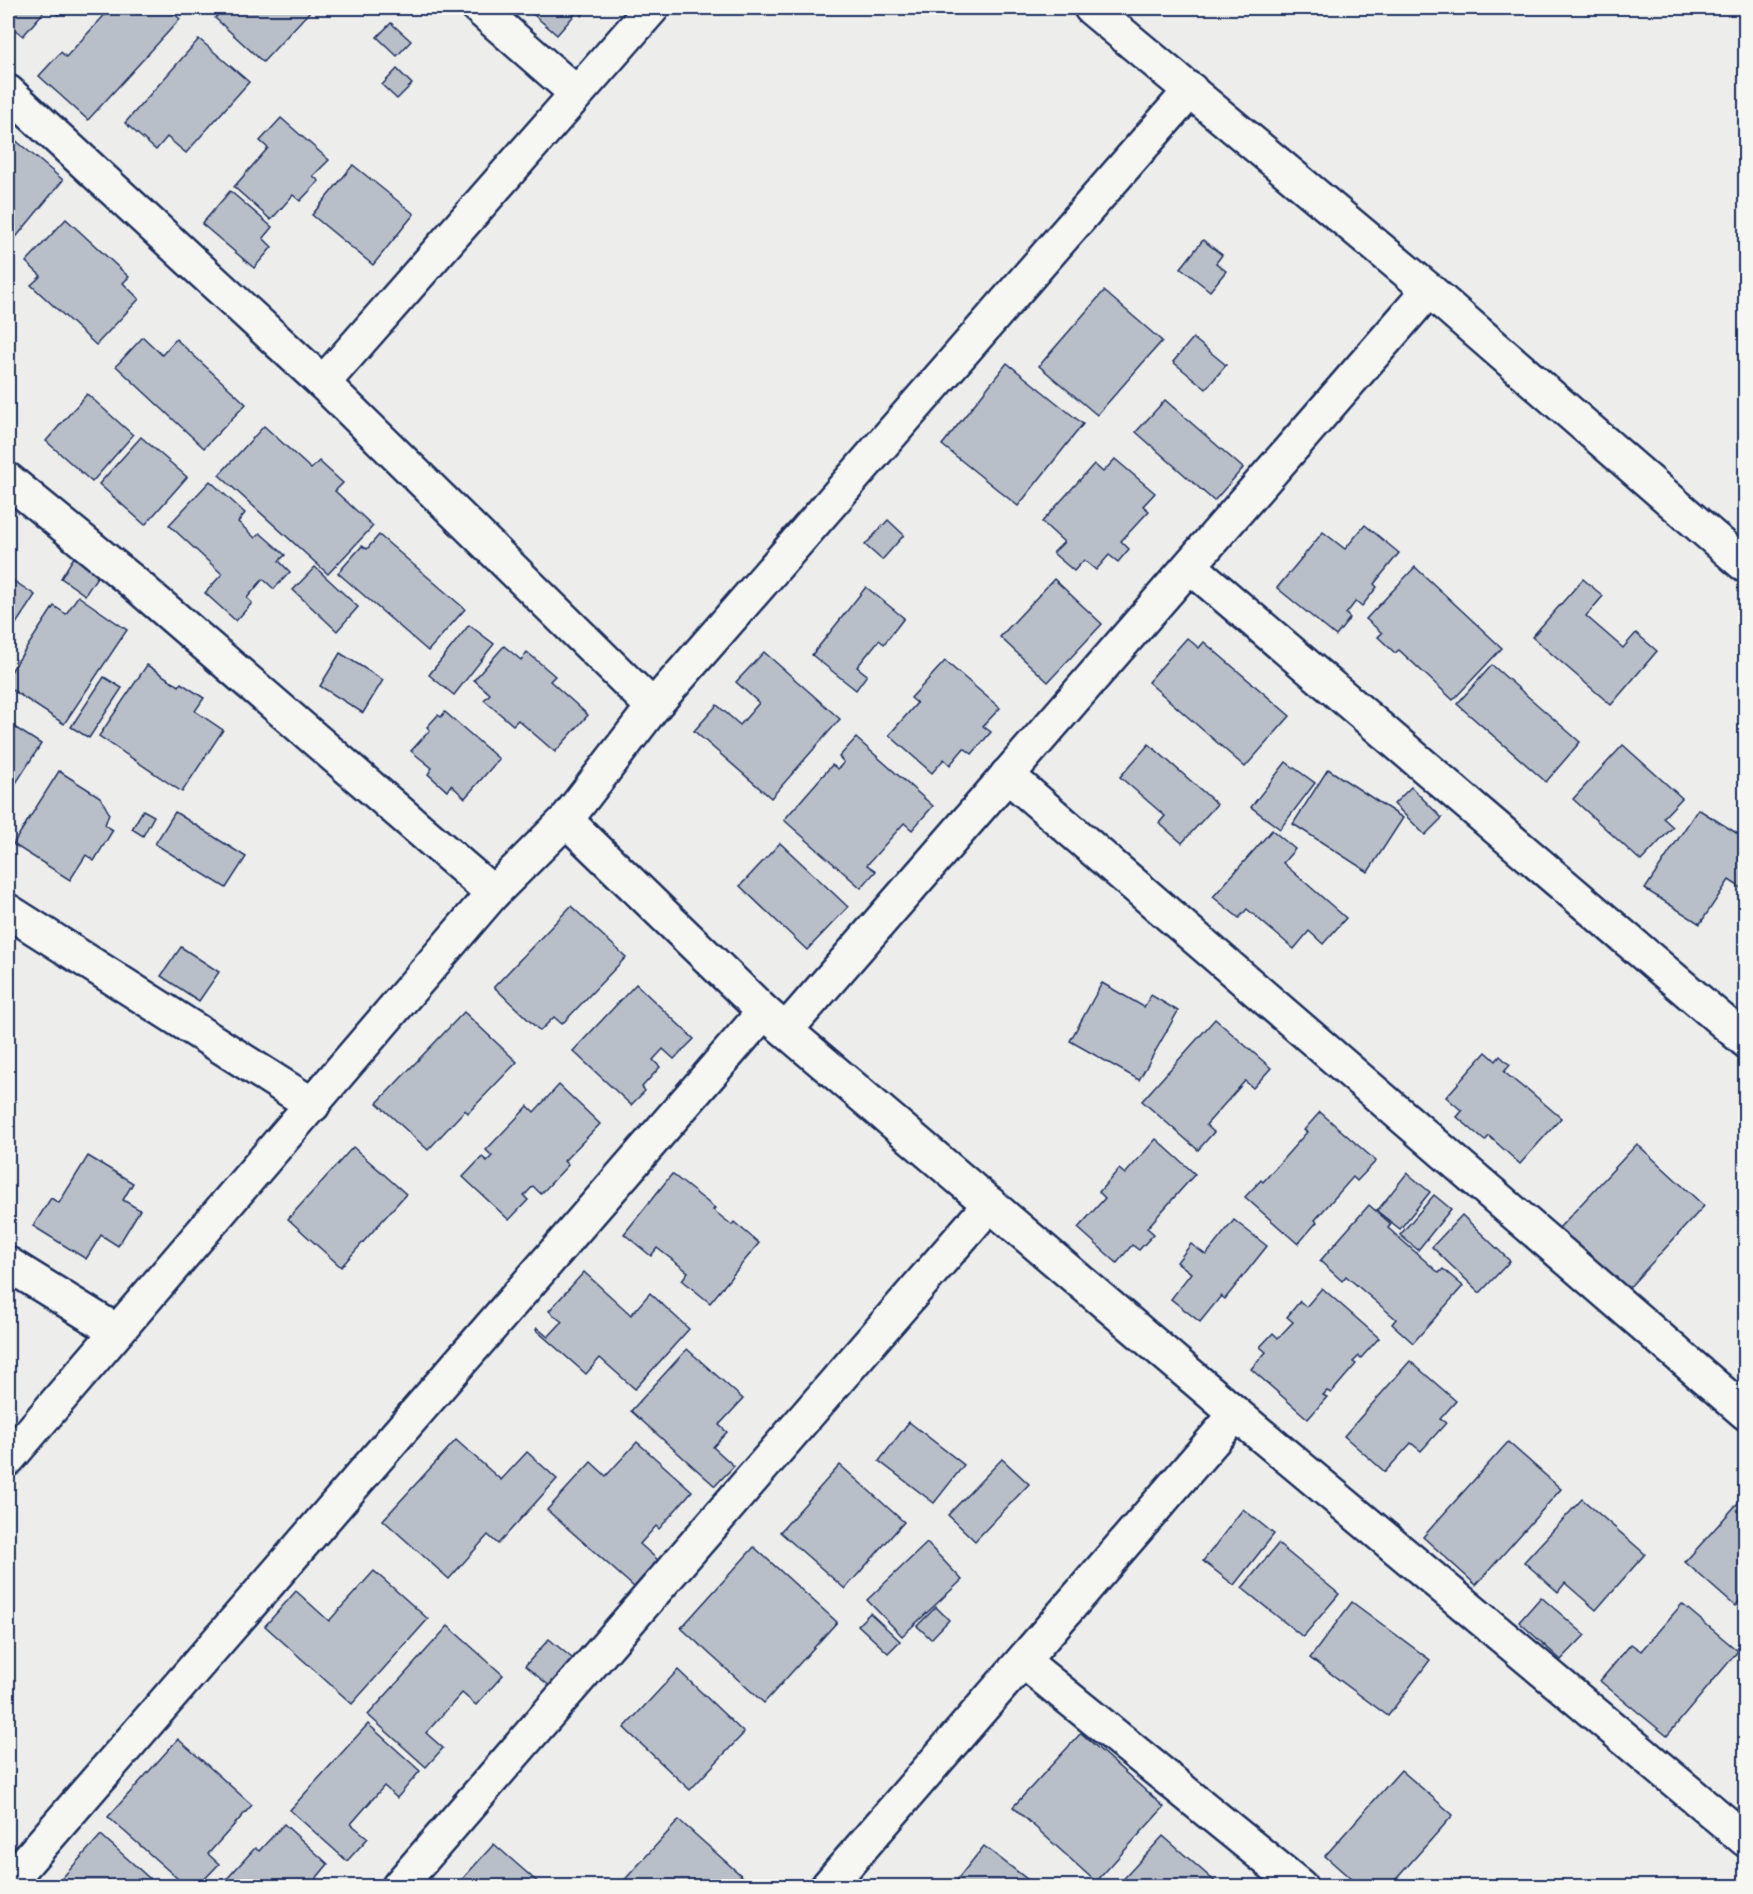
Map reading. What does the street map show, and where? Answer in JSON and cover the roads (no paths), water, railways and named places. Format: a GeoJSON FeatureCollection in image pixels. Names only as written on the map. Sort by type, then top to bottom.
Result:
{"type":"FeatureCollection","features":[{"type":"Feature","properties":{"kind":"street"},"geometry":{"type":"LineString","coordinates":[[479,8],[576,93]]}},
{"type":"Feature","properties":{"kind":"street"},"geometry":{"type":"LineString","coordinates":[[323,383],[652,8]]}},
{"type":"Feature","properties":{"kind":"street"},"geometry":{"type":"LineString","coordinates":[[1091,8],[1430,290],[1746,566]]}},
{"type":"Feature","properties":{"kind":"street"},"geometry":{"type":"LineString","coordinates":[[8,1459],[493,893],[566,820],[653,707],[1191,90]]}},
{"type":"Feature","properties":{"kind":"street"},"geometry":{"type":"LineString","coordinates":[[8,92],[323,383],[653,707]]}},
{"type":"Feature","properties":{"kind":"street"},"geometry":{"type":"LineString","coordinates":[[8,1883],[775,1021],[1007,774],[1191,567],[1430,290]]}},
{"type":"Feature","properties":{"kind":"street"},"geometry":{"type":"LineString","coordinates":[[8,480],[133,582],[493,893]]}},
{"type":"Feature","properties":{"kind":"street"},"geometry":{"type":"LineString","coordinates":[[1191,567],[1746,1041]]}},
{"type":"Feature","properties":{"kind":"street"},"geometry":{"type":"LineString","coordinates":[[1007,774],[1746,1413]]}},
{"type":"Feature","properties":{"kind":"street"},"geometry":{"type":"LineString","coordinates":[[566,820],[775,1021],[1236,1414],[1746,1840]]}},
{"type":"Feature","properties":{"kind":"street"},"geometry":{"type":"LineString","coordinates":[[8,910],[313,1105]]}},
{"type":"Feature","properties":{"kind":"street"},"geometry":{"type":"LineString","coordinates":[[399,1887],[990,1204]]}},
{"type":"Feature","properties":{"kind":"street"},"geometry":{"type":"LineString","coordinates":[[8,1264],[116,1331]]}},
{"type":"Feature","properties":{"kind":"street"},"geometry":{"type":"LineString","coordinates":[[839,1883],[1023,1661],[1236,1414]]}},
{"type":"Feature","properties":{"kind":"street"},"geometry":{"type":"LineString","coordinates":[[1023,1661],[1300,1887]]}}]}
